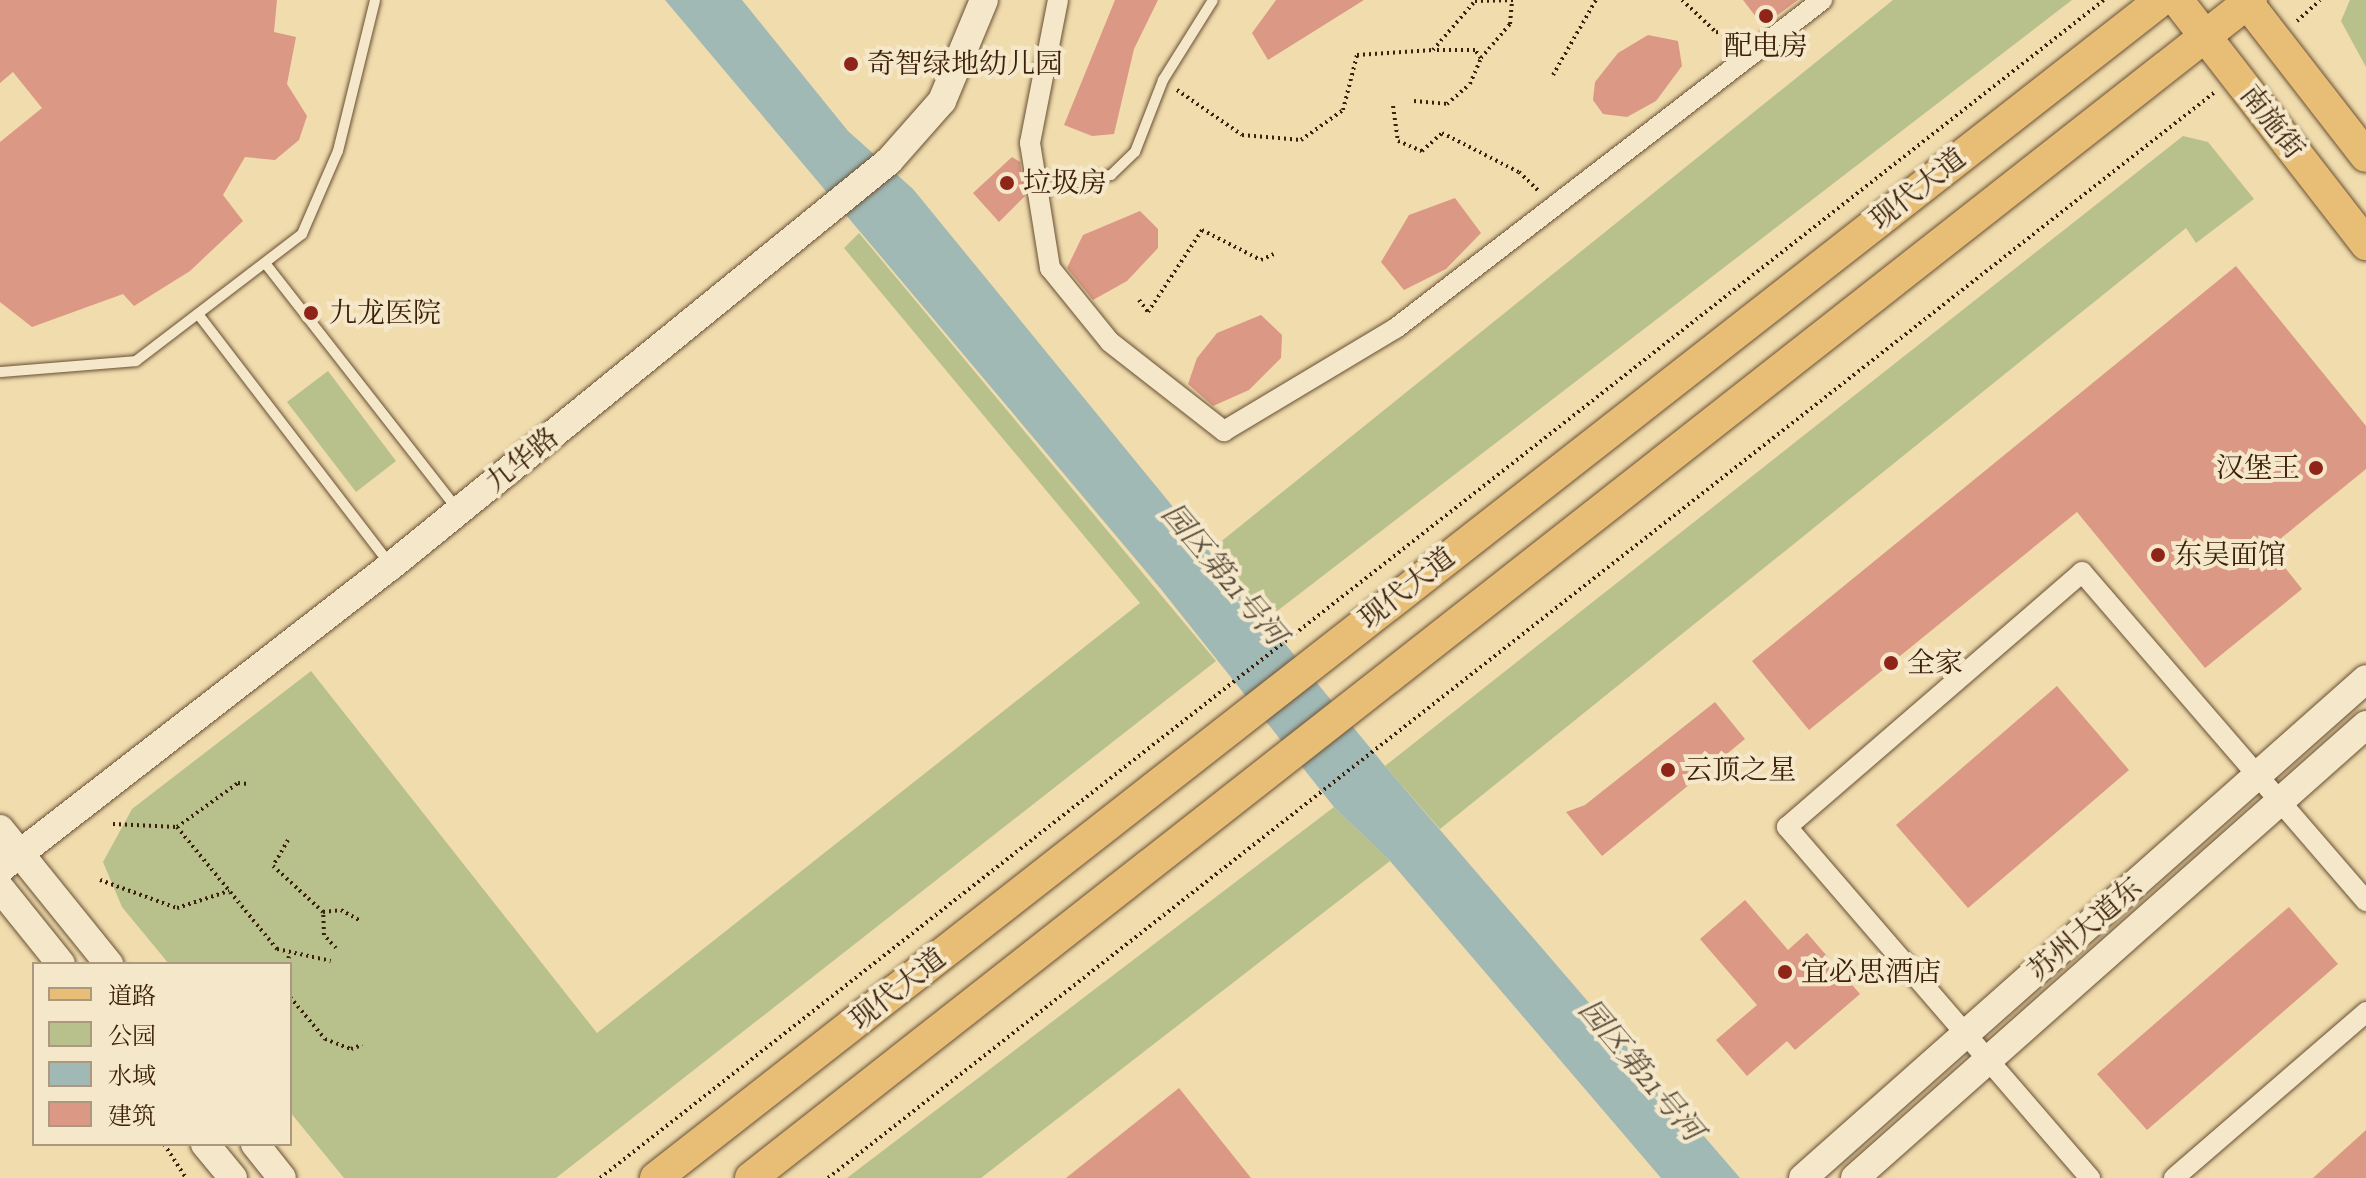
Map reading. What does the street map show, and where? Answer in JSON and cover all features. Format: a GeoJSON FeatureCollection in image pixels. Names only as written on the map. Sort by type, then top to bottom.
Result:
{"type":"FeatureCollection","features":[{"type":"Feature","properties":{"kind":"main road","name":"九华路"},"geometry":{"type":"LineString","coordinates":[[9,862],[391,566],[889,161],[942,101],[984,0]]}},
{"type":"Feature","properties":{"kind":"main road","name":"现代大道"},"geometry":{"type":"LineString","coordinates":[[656,1178],[1252,711],[1302,652],[2161,0]]}},
{"type":"Feature","properties":{"kind":"main road","name":"南施街"},"geometry":{"type":"LineString","coordinates":[[2177,0],[2366,244]]}},
{"type":"Feature","properties":{"kind":"main road","name":"现代大道"},"geometry":{"type":"LineString","coordinates":[[751,1178],[1349,713],[2248,1]]}},
{"type":"Feature","properties":{"kind":"main road","name":"南施街"},"geometry":{"type":"LineString","coordinates":[[2248,1],[2366,156]]}},
{"type":"Feature","properties":{"kind":"main road","name":"苏州大道东"},"geometry":{"type":"LineString","coordinates":[[1803,1178],[2366,679]]}},
{"type":"Feature","properties":{"kind":"main road","name":"苏州大道东"},"geometry":{"type":"LineString","coordinates":[[1855,1178],[2366,725]]}},
{"type":"Feature","properties":{"kind":"main road"},"geometry":{"type":"LineString","coordinates":[[0,829],[9,862],[107,962]]}},
{"type":"Feature","properties":{"kind":"main road"},"geometry":{"type":"LineString","coordinates":[[0,888],[59,962]]}},
{"type":"Feature","properties":{"kind":"main road"},"geometry":{"type":"LineString","coordinates":[[207,1146],[233,1178]]}},
{"type":"Feature","properties":{"kind":"main road"},"geometry":{"type":"LineString","coordinates":[[257,1146],[282,1178]]}},
{"type":"Feature","properties":{"kind":"street"},"geometry":{"type":"LineString","coordinates":[[1058,0],[1030,143],[1050,268],[1110,342],[1224,431],[1396,328],[1822,0]]}},
{"type":"Feature","properties":{"kind":"street"},"geometry":{"type":"LineString","coordinates":[[2090,1178],[1787,827],[2082,572],[2366,901]]}},
{"type":"Feature","properties":{"kind":"street"},"geometry":{"type":"LineString","coordinates":[[2174,1178],[2366,1012]]}},
{"type":"Feature","properties":{"kind":"lane"},"geometry":{"type":"LineString","coordinates":[[0,372],[136,361],[302,234],[338,151],[375,0]]}},
{"type":"Feature","properties":{"kind":"lane"},"geometry":{"type":"LineString","coordinates":[[1039,190],[1111,175],[1135,152],[1163,80],[1213,0]]}},
{"type":"Feature","properties":{"kind":"lane"},"geometry":{"type":"LineString","coordinates":[[265,263],[460,511]]}},
{"type":"Feature","properties":{"kind":"lane"},"geometry":{"type":"LineString","coordinates":[[198,314],[391,566]]}},
{"type":"Feature","properties":{"kind":"path"},"geometry":{"type":"LineString","coordinates":[[1553,75],[1596,0]]}},
{"type":"Feature","properties":{"kind":"path"},"geometry":{"type":"LineString","coordinates":[[1682,0],[1716,32],[1739,35],[1753,53]]}},
{"type":"Feature","properties":{"kind":"path"},"geometry":{"type":"LineString","coordinates":[[600,1178],[1228,690],[1302,652],[2104,0]]}},
{"type":"Feature","properties":{"kind":"path"},"geometry":{"type":"LineString","coordinates":[[2277,39],[2320,0]]}},
{"type":"Feature","properties":{"kind":"path"},"geometry":{"type":"LineString","coordinates":[[1414,101],[1447,104],[1470,84],[1481,58],[1510,24],[1514,2],[1475,1],[1433,50]]}},
{"type":"Feature","properties":{"kind":"path"},"geometry":{"type":"LineString","coordinates":[[1163,80],[1242,135],[1301,140],[1343,110],[1357,55],[1475,50],[1481,58]]}},
{"type":"Feature","properties":{"kind":"path"},"geometry":{"type":"LineString","coordinates":[[828,1178],[1377,745],[2236,76]]}},
{"type":"Feature","properties":{"kind":"path"},"geometry":{"type":"LineString","coordinates":[[1393,106],[1398,141],[1422,151],[1442,133],[1519,172],[1555,206]]}},
{"type":"Feature","properties":{"kind":"path"},"geometry":{"type":"LineString","coordinates":[[1139,300],[1148,312],[1202,230],[1261,260],[1274,254]]}},
{"type":"Feature","properties":{"kind":"path"},"geometry":{"type":"LineString","coordinates":[[113,824],[177,827],[238,783],[248,784]]}},
{"type":"Feature","properties":{"kind":"path"},"geometry":{"type":"LineString","coordinates":[[177,827],[229,891],[289,956],[331,961]]}},
{"type":"Feature","properties":{"kind":"path"},"geometry":{"type":"LineString","coordinates":[[288,840],[273,866],[323,912],[324,935],[336,948]]}},
{"type":"Feature","properties":{"kind":"path"},"geometry":{"type":"LineString","coordinates":[[100,880],[177,908],[229,891]]}},
{"type":"Feature","properties":{"kind":"path"},"geometry":{"type":"LineString","coordinates":[[323,912],[341,910],[361,921]]}},
{"type":"Feature","properties":{"kind":"path"},"geometry":{"type":"LineString","coordinates":[[288,962],[289,956]]}},
{"type":"Feature","properties":{"kind":"path"},"geometry":{"type":"LineString","coordinates":[[292,999],[325,1039],[351,1049],[362,1045]]}},
{"type":"Feature","properties":{"kind":"path"},"geometry":{"type":"LineString","coordinates":[[165,1146],[186,1178]]}},
{"type":"Feature","properties":{"kind":"green space"},"geometry":{"type":"Polygon","coordinates":[[[1893,0],[2072,0],[1268,618],[1213,548],[1893,0]]]}},
{"type":"Feature","properties":{"kind":"green space"},"geometry":{"type":"Polygon","coordinates":[[[2350,0],[2366,0],[2366,67],[2341,21],[2350,0]]]}},
{"type":"Feature","properties":{"kind":"green space"},"geometry":{"type":"Polygon","coordinates":[[[2183,136],[2208,142],[2254,199],[2196,243],[2186,228],[1440,829],[1385,766],[2183,136]]]}},
{"type":"Feature","properties":{"kind":"green space"},"geometry":{"type":"Polygon","coordinates":[[[859,233],[1216,661],[556,1178],[344,1178],[292,1114],[292,962],[167,962],[122,907],[103,862],[132,809],[311,671],[597,1033],[1140,603],[844,248],[859,233]]]}},
{"type":"Feature","properties":{"kind":"green space"},"geometry":{"type":"Polygon","coordinates":[[[328,371],[396,461],[356,492],[287,402],[328,371]]]}},
{"type":"Feature","properties":{"kind":"green space"},"geometry":{"type":"Polygon","coordinates":[[[1334,807],[1390,861],[981,1178],[847,1178],[1334,807]]]}},
{"type":"Feature","properties":{"kind":"water","name":"园区第21号河"},"geometry":{"type":"Polygon","coordinates":[[[665,0],[742,0],[848,131],[913,189],[1385,766],[1740,1178],[1661,1178],[1390,861],[1334,807],[1160,588],[665,0]]]}},
{"type":"Feature","properties":{"kind":"building"},"geometry":{"type":"Polygon","coordinates":[[[0,0],[277,0],[274,32],[296,37],[287,84],[307,116],[299,140],[275,160],[245,157],[223,195],[243,221],[190,271],[134,306],[123,294],[32,327],[0,302],[0,142],[42,108],[13,72],[0,83],[0,0]]]}},
{"type":"Feature","properties":{"kind":"building"},"geometry":{"type":"Polygon","coordinates":[[[1115,0],[1158,0],[1134,49],[1114,134],[1092,136],[1064,125],[1115,0]]]}},
{"type":"Feature","properties":{"kind":"building"},"geometry":{"type":"Polygon","coordinates":[[[1276,0],[1364,0],[1268,60],[1252,33],[1276,0]]]}},
{"type":"Feature","properties":{"kind":"building","name":"配电房"},"geometry":{"type":"Polygon","coordinates":[[[1743,0],[1798,0],[1763,26],[1743,0]]]}},
{"type":"Feature","properties":{"kind":"building"},"geometry":{"type":"Polygon","coordinates":[[[1648,35],[1678,41],[1682,66],[1656,101],[1627,117],[1603,114],[1593,100],[1595,82],[1618,53],[1648,35]]]}},
{"type":"Feature","properties":{"kind":"building","name":"垃圾房"},"geometry":{"type":"Polygon","coordinates":[[[1012,157],[1020,162],[1025,196],[999,222],[973,193],[1012,157]]]}},
{"type":"Feature","properties":{"kind":"building"},"geometry":{"type":"Polygon","coordinates":[[[1455,198],[1481,233],[1446,269],[1404,290],[1381,262],[1409,215],[1455,198]]]}},
{"type":"Feature","properties":{"kind":"building"},"geometry":{"type":"Polygon","coordinates":[[[1140,211],[1158,229],[1158,248],[1127,281],[1093,300],[1067,268],[1083,235],[1140,211]]]}},
{"type":"Feature","properties":{"kind":"building"},"geometry":{"type":"Polygon","coordinates":[[[2236,266],[2366,426],[2366,469],[2269,548],[2302,589],[2205,668],[2077,512],[1809,730],[1752,661],[2236,266]]]}},
{"type":"Feature","properties":{"kind":"building"},"geometry":{"type":"Polygon","coordinates":[[[1261,315],[1282,335],[1281,358],[1249,390],[1213,406],[1188,384],[1197,358],[1217,333],[1261,315]]]}},
{"type":"Feature","properties":{"kind":"building"},"geometry":{"type":"Polygon","coordinates":[[[2057,686],[2129,770],[1968,908],[1896,825],[2057,686]]]}},
{"type":"Feature","properties":{"kind":"building","name":"云顶之星"},"geometry":{"type":"Polygon","coordinates":[[[1715,702],[1745,739],[1602,856],[1566,812],[1585,805],[1715,702]]]}},
{"type":"Feature","properties":{"kind":"building","name":"宜必思酒店"},"geometry":{"type":"Polygon","coordinates":[[[1745,900],[1788,950],[1807,933],[1860,994],[1795,1050],[1787,1041],[1747,1076],[1716,1040],[1757,1005],[1700,939],[1745,900]]]}},
{"type":"Feature","properties":{"kind":"building"},"geometry":{"type":"Polygon","coordinates":[[[2289,907],[2338,964],[2147,1130],[2097,1074],[2289,907]]]}},
{"type":"Feature","properties":{"kind":"building"},"geometry":{"type":"Polygon","coordinates":[[[1179,1088],[1251,1178],[1066,1178],[1179,1088]]]}},
{"type":"Feature","properties":{"kind":"building"},"geometry":{"type":"Polygon","coordinates":[[[2366,1130],[2366,1178],[2313,1178],[2366,1130]]]}},
{"type":"Feature","properties":{"kind":"place","name":"配电房"},"geometry":{"type":"Point","coordinates":[1766,16]}},
{"type":"Feature","properties":{"kind":"place","name":"奇智绿地幼儿园"},"geometry":{"type":"Point","coordinates":[851,64]}},
{"type":"Feature","properties":{"kind":"place","name":"垃圾房"},"geometry":{"type":"Point","coordinates":[1007,183]}},
{"type":"Feature","properties":{"kind":"place","name":"九龙医院"},"geometry":{"type":"Point","coordinates":[311,313]}},
{"type":"Feature","properties":{"kind":"place","name":"汉堡王"},"geometry":{"type":"Point","coordinates":[2316,468]}},
{"type":"Feature","properties":{"kind":"place","name":"东吴面馆"},"geometry":{"type":"Point","coordinates":[2158,555]}},
{"type":"Feature","properties":{"kind":"place","name":"全家"},"geometry":{"type":"Point","coordinates":[1891,663]}},
{"type":"Feature","properties":{"kind":"place","name":"云顶之星"},"geometry":{"type":"Point","coordinates":[1668,770]}},
{"type":"Feature","properties":{"kind":"place","name":"宜必思酒店"},"geometry":{"type":"Point","coordinates":[1785,972]}}]}
